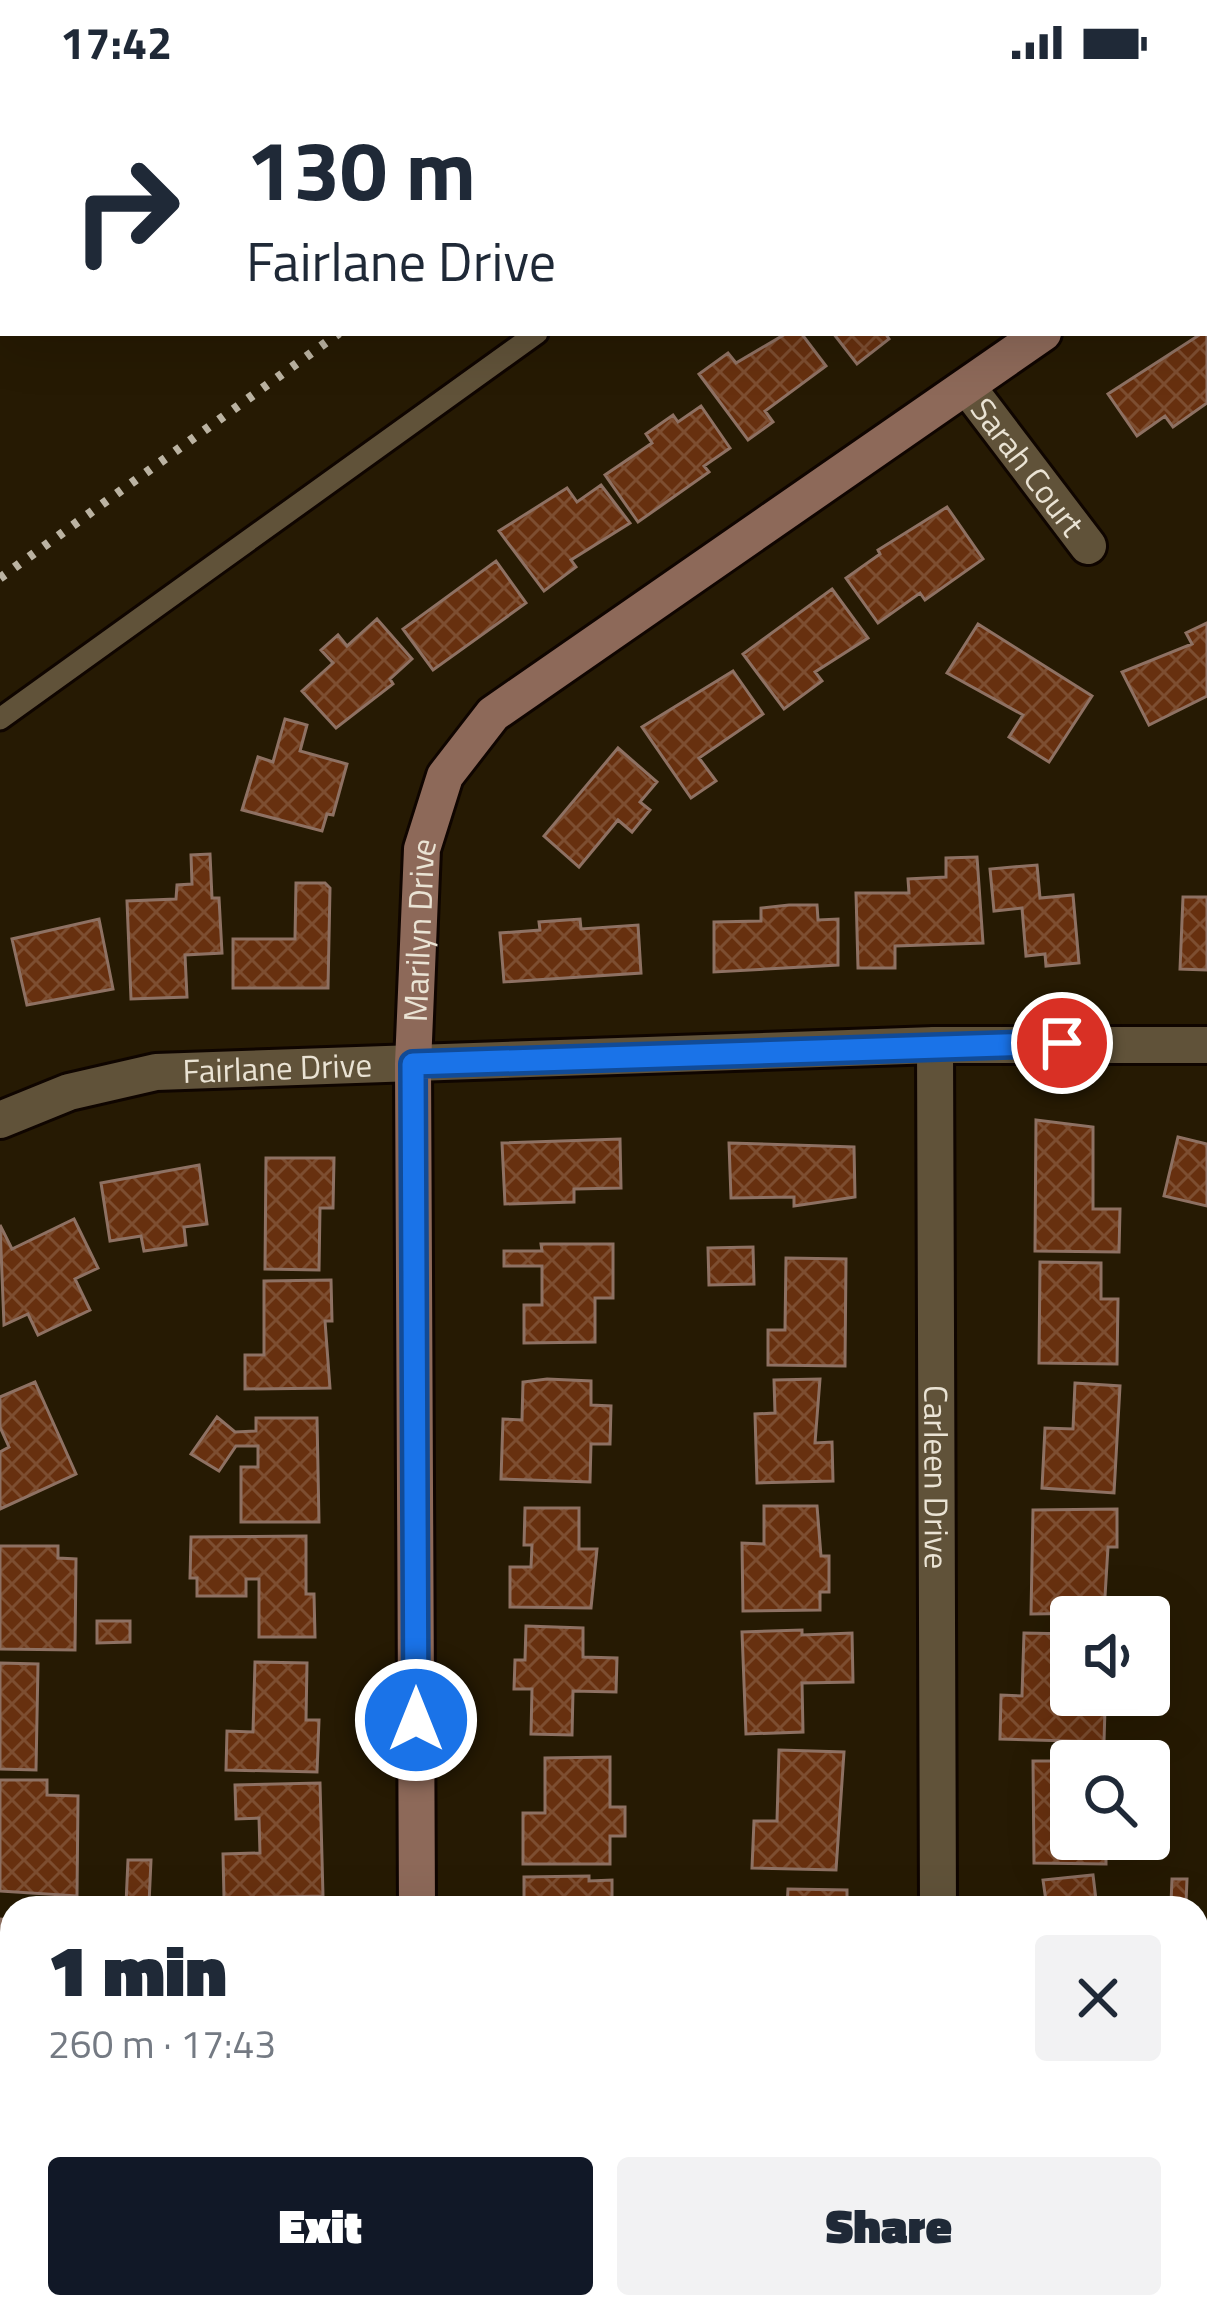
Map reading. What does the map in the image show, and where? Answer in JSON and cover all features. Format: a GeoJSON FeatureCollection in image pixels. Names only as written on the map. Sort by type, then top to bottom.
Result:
{"type":"FeatureCollection","features":[{"type":"Feature","properties":{"kind":"street","name":"Marilyn Drive"},"geometry":{"type":"LineString","coordinates":[[417,1896],[413,1064],[422,849],[445,776],[494,714],[1039,336]]}},
{"type":"Feature","properties":{"kind":"street","name":"Sarah Court"},"geometry":{"type":"LineString","coordinates":[[968,388],[1088,546]]}},
{"type":"Feature","properties":{"kind":"street","name":"Fairlane Drive"},"geometry":{"type":"LineString","coordinates":[[0,1120],[69,1093],[156,1072],[934,1045],[1207,1045]]}},
{"type":"Feature","properties":{"kind":"street","name":"Carleen Drive"},"geometry":{"type":"LineString","coordinates":[[934,1045],[938,1896]]}},
{"type":"Feature","properties":{"kind":"lane"},"geometry":{"type":"LineString","coordinates":[[0,719],[533,336]]}},
{"type":"Feature","properties":{"kind":"building"},"geometry":{"type":"Polygon","coordinates":[[[782,336],[803,336],[826,366],[765,411],[773,422],[748,440],[699,374],[728,353],[736,363],[782,336]]]}},
{"type":"Feature","properties":{"kind":"building"},"geometry":{"type":"Polygon","coordinates":[[[835,336],[887,336],[889,339],[857,364],[835,336]]]}},
{"type":"Feature","properties":{"kind":"building"},"geometry":{"type":"Polygon","coordinates":[[[1198,336],[1207,336],[1207,403],[1173,427],[1165,416],[1137,436],[1108,394],[1198,336]]]}},
{"type":"Feature","properties":{"kind":"building"},"geometry":{"type":"Polygon","coordinates":[[[701,406],[730,448],[704,466],[709,472],[638,522],[605,475],[652,443],[646,434],[673,415],[678,422],[701,406]]]}},
{"type":"Feature","properties":{"kind":"building"},"geometry":{"type":"Polygon","coordinates":[[[601,485],[630,523],[571,560],[576,567],[544,591],[499,531],[567,488],[577,502],[601,485]]]}},
{"type":"Feature","properties":{"kind":"building"},"geometry":{"type":"Polygon","coordinates":[[[947,507],[983,559],[925,600],[920,593],[878,623],[846,578],[880,554],[878,550],[947,507]]]}},
{"type":"Feature","properties":{"kind":"building"},"geometry":{"type":"Polygon","coordinates":[[[496,561],[526,603],[433,670],[403,629],[496,561]]]}},
{"type":"Feature","properties":{"kind":"building"},"geometry":{"type":"Polygon","coordinates":[[[832,589],[868,638],[815,672],[822,681],[784,709],[743,654],[832,589]]]}},
{"type":"Feature","properties":{"kind":"building"},"geometry":{"type":"Polygon","coordinates":[[[377,619],[412,659],[390,679],[393,684],[336,728],[302,691],[333,663],[321,650],[338,635],[347,646],[377,619]]]}},
{"type":"Feature","properties":{"kind":"building"},"geometry":{"type":"Polygon","coordinates":[[[1207,623],[1207,696],[1149,725],[1122,672],[1192,644],[1186,633],[1207,623]]]}},
{"type":"Feature","properties":{"kind":"building"},"geometry":{"type":"Polygon","coordinates":[[[978,624],[1092,696],[1049,762],[1009,737],[1023,715],[947,673],[978,624]]]}},
{"type":"Feature","properties":{"kind":"building"},"geometry":{"type":"Polygon","coordinates":[[[733,671],[763,714],[699,758],[716,781],[691,798],[642,727],[733,671]]]}},
{"type":"Feature","properties":{"kind":"building"},"geometry":{"type":"Polygon","coordinates":[[[285,719],[307,725],[300,751],[347,764],[333,815],[327,814],[322,831],[242,810],[258,757],[273,762],[285,719]]]}},
{"type":"Feature","properties":{"kind":"building"},"geometry":{"type":"Polygon","coordinates":[[[618,748],[657,782],[640,802],[650,810],[632,832],[618,820],[579,867],[544,836],[618,748]]]}},
{"type":"Feature","properties":{"kind":"building"},"geometry":{"type":"Polygon","coordinates":[[[210,854],[212,898],[219,898],[222,953],[185,955],[187,997],[131,999],[127,901],[176,899],[177,885],[192,884],[191,855],[210,854]]]}},
{"type":"Feature","properties":{"kind":"building"},"geometry":{"type":"Polygon","coordinates":[[[977,857],[983,943],[895,946],[895,968],[858,968],[856,893],[909,893],[908,879],[946,877],[946,858],[977,857]]]}},
{"type":"Feature","properties":{"kind":"building"},"geometry":{"type":"Polygon","coordinates":[[[1037,865],[1040,898],[1073,895],[1079,963],[1046,966],[1045,954],[1026,956],[1022,908],[994,911],[990,869],[1037,865]]]}},
{"type":"Feature","properties":{"kind":"building"},"geometry":{"type":"Polygon","coordinates":[[[296,883],[325,883],[330,888],[328,988],[233,988],[233,939],[295,939],[296,883]]]}},
{"type":"Feature","properties":{"kind":"building"},"geometry":{"type":"Polygon","coordinates":[[[1183,897],[1207,897],[1207,970],[1180,969],[1183,897]]]}},
{"type":"Feature","properties":{"kind":"building"},"geometry":{"type":"Polygon","coordinates":[[[817,905],[818,920],[838,919],[838,965],[714,972],[714,922],[761,921],[761,908],[817,905]]]}},
{"type":"Feature","properties":{"kind":"building"},"geometry":{"type":"Polygon","coordinates":[[[99,919],[113,989],[27,1005],[12,939],[99,919]]]}},
{"type":"Feature","properties":{"kind":"building"},"geometry":{"type":"Polygon","coordinates":[[[580,919],[581,929],[638,925],[641,973],[504,982],[500,933],[540,930],[539,922],[580,919]]]}},
{"type":"Feature","properties":{"kind":"building"},"geometry":{"type":"Polygon","coordinates":[[[1036,1120],[1093,1127],[1093,1209],[1120,1209],[1119,1252],[1035,1251],[1036,1120]]]}},
{"type":"Feature","properties":{"kind":"building"},"geometry":{"type":"Polygon","coordinates":[[[1178,1137],[1207,1144],[1207,1206],[1164,1196],[1178,1137]]]}},
{"type":"Feature","properties":{"kind":"building"},"geometry":{"type":"Polygon","coordinates":[[[620,1139],[621,1188],[574,1189],[574,1202],[505,1204],[502,1143],[620,1139]]]}},
{"type":"Feature","properties":{"kind":"building"},"geometry":{"type":"Polygon","coordinates":[[[729,1143],[854,1147],[855,1197],[794,1206],[794,1197],[731,1198],[729,1143]]]}},
{"type":"Feature","properties":{"kind":"building"},"geometry":{"type":"Polygon","coordinates":[[[266,1158],[334,1158],[333,1208],[320,1208],[319,1270],[265,1269],[266,1158]]]}},
{"type":"Feature","properties":{"kind":"building"},"geometry":{"type":"Polygon","coordinates":[[[199,1165],[207,1224],[184,1227],[186,1245],[144,1251],[141,1236],[110,1241],[101,1183],[199,1165]]]}},
{"type":"Feature","properties":{"kind":"building"},"geometry":{"type":"Polygon","coordinates":[[[74,1219],[98,1268],[75,1279],[90,1310],[38,1335],[28,1314],[4,1325],[0,1225],[12,1249],[74,1219]]]}},
{"type":"Feature","properties":{"kind":"building"},"geometry":{"type":"Polygon","coordinates":[[[541,1244],[613,1244],[613,1298],[595,1298],[595,1342],[524,1343],[524,1305],[542,1305],[542,1266],[504,1266],[504,1251],[542,1251],[541,1244]]]}},
{"type":"Feature","properties":{"kind":"building"},"geometry":{"type":"Polygon","coordinates":[[[753,1247],[754,1284],[709,1285],[708,1248],[753,1247]]]}},
{"type":"Feature","properties":{"kind":"building"},"geometry":{"type":"Polygon","coordinates":[[[786,1258],[846,1259],[845,1366],[768,1365],[768,1330],[785,1330],[786,1258]]]}},
{"type":"Feature","properties":{"kind":"building"},"geometry":{"type":"Polygon","coordinates":[[[1040,1262],[1101,1263],[1101,1299],[1118,1299],[1117,1364],[1039,1363],[1040,1262]]]}},
{"type":"Feature","properties":{"kind":"building"},"geometry":{"type":"Polygon","coordinates":[[[331,1280],[332,1321],[325,1321],[330,1388],[245,1389],[245,1355],[264,1355],[264,1281],[331,1280]]]}},
{"type":"Feature","properties":{"kind":"building"},"geometry":{"type":"Polygon","coordinates":[[[820,1379],[815,1443],[832,1442],[833,1481],[757,1483],[755,1414],[775,1413],[774,1380],[820,1379]]]}},
{"type":"Feature","properties":{"kind":"building"},"geometry":{"type":"Polygon","coordinates":[[[591,1381],[591,1405],[611,1406],[610,1444],[591,1444],[590,1482],[501,1479],[503,1419],[522,1420],[523,1382],[591,1381]]]}},
{"type":"Feature","properties":{"kind":"building"},"geometry":{"type":"Polygon","coordinates":[[[35,1382],[76,1474],[0,1509],[0,1452],[9,1447],[0,1427],[0,1397],[35,1382]]]}},
{"type":"Feature","properties":{"kind":"building"},"geometry":{"type":"Polygon","coordinates":[[[1075,1383],[1120,1386],[1114,1493],[1042,1488],[1045,1428],[1073,1429],[1075,1383]]]}},
{"type":"Feature","properties":{"kind":"building"},"geometry":{"type":"Polygon","coordinates":[[[217,1417],[235,1432],[256,1431],[256,1418],[317,1418],[319,1522],[241,1522],[241,1467],[258,1467],[258,1446],[236,1446],[219,1471],[191,1454],[217,1417]]]}},
{"type":"Feature","properties":{"kind":"building"},"geometry":{"type":"Polygon","coordinates":[[[764,1506],[817,1506],[821,1556],[829,1556],[829,1592],[820,1592],[820,1610],[743,1611],[742,1543],[764,1544],[764,1506]]]}},
{"type":"Feature","properties":{"kind":"building"},"geometry":{"type":"Polygon","coordinates":[[[525,1508],[579,1508],[579,1549],[597,1549],[591,1608],[510,1607],[510,1567],[531,1567],[532,1545],[524,1545],[525,1508]]]}},
{"type":"Feature","properties":{"kind":"building"},"geometry":{"type":"Polygon","coordinates":[[[1117,1509],[1117,1547],[1108,1547],[1105,1596],[1050,1596],[1050,1614],[1031,1614],[1033,1510],[1117,1509]]]}},
{"type":"Feature","properties":{"kind":"building"},"geometry":{"type":"Polygon","coordinates":[[[306,1536],[306,1594],[314,1594],[315,1637],[259,1637],[259,1579],[246,1579],[246,1596],[197,1596],[197,1578],[190,1578],[191,1537],[306,1536]]]}},
{"type":"Feature","properties":{"kind":"building"},"geometry":{"type":"Polygon","coordinates":[[[0,1546],[58,1546],[58,1558],[76,1559],[75,1650],[0,1649],[0,1546]]]}},
{"type":"Feature","properties":{"kind":"building"},"geometry":{"type":"Polygon","coordinates":[[[97,1621],[130,1621],[130,1642],[97,1643],[97,1621]]]}},
{"type":"Feature","properties":{"kind":"building"},"geometry":{"type":"Polygon","coordinates":[[[526,1626],[583,1628],[583,1657],[617,1658],[616,1692],[573,1691],[572,1735],[531,1734],[532,1689],[514,1689],[515,1660],[525,1660],[526,1626]]]}},
{"type":"Feature","properties":{"kind":"building"},"geometry":{"type":"Polygon","coordinates":[[[802,1630],[802,1635],[852,1633],[853,1682],[802,1683],[803,1732],[746,1734],[742,1632],[802,1630]]]}},
{"type":"Feature","properties":{"kind":"building"},"geometry":{"type":"Polygon","coordinates":[[[1024,1633],[1050,1634],[1050,1716],[1105,1716],[1104,1740],[1000,1739],[1001,1695],[1022,1696],[1024,1633]]]}},
{"type":"Feature","properties":{"kind":"building"},"geometry":{"type":"Polygon","coordinates":[[[255,1662],[307,1663],[306,1720],[319,1720],[317,1772],[226,1770],[227,1731],[253,1732],[255,1662]]]}},
{"type":"Feature","properties":{"kind":"building"},"geometry":{"type":"Polygon","coordinates":[[[0,1663],[38,1664],[36,1770],[0,1769],[0,1663]]]}},
{"type":"Feature","properties":{"kind":"building"},"geometry":{"type":"Polygon","coordinates":[[[779,1750],[844,1752],[836,1870],[752,1868],[754,1821],[777,1821],[779,1750]]]}},
{"type":"Feature","properties":{"kind":"building"},"geometry":{"type":"Polygon","coordinates":[[[610,1757],[610,1807],[625,1807],[625,1836],[610,1836],[610,1864],[523,1864],[523,1813],[545,1813],[545,1758],[610,1757]]]}},
{"type":"Feature","properties":{"kind":"building"},"geometry":{"type":"Polygon","coordinates":[[[1033,1761],[1050,1761],[1050,1860],[1106,1860],[1106,1864],[1034,1863],[1033,1761]]]}},
{"type":"Feature","properties":{"kind":"building"},"geometry":{"type":"Polygon","coordinates":[[[0,1780],[47,1780],[47,1795],[78,1796],[77,1896],[0,1891],[0,1780]]]}},
{"type":"Feature","properties":{"kind":"building"},"geometry":{"type":"Polygon","coordinates":[[[320,1783],[323,1896],[224,1896],[223,1854],[260,1853],[259,1818],[236,1819],[235,1785],[320,1783]]]}},
{"type":"Feature","properties":{"kind":"building"},"geometry":{"type":"Polygon","coordinates":[[[128,1860],[151,1860],[149,1896],[126,1896],[128,1860]]]}},
{"type":"Feature","properties":{"kind":"building"},"geometry":{"type":"Polygon","coordinates":[[[1093,1875],[1096,1896],[1045,1896],[1043,1880],[1093,1875]]]}},
{"type":"Feature","properties":{"kind":"building"},"geometry":{"type":"Polygon","coordinates":[[[524,1877],[612,1880],[612,1896],[524,1896],[524,1877]]]}},
{"type":"Feature","properties":{"kind":"building"},"geometry":{"type":"Polygon","coordinates":[[[1172,1879],[1187,1879],[1186,1896],[1171,1896],[1172,1879]]]}},
{"type":"Feature","properties":{"kind":"building"},"geometry":{"type":"Polygon","coordinates":[[[788,1889],[847,1890],[847,1896],[788,1896],[788,1889]]]}},
{"type":"Feature","properties":{"kind":"railway"},"geometry":{"type":"LineString","coordinates":[[0,578],[335,336]]}},
{"type":"Feature","properties":{"kind":"route"},"geometry":{"type":"LineString","coordinates":[[416,1720],[413,1064],[1062,1043]]}}]}
